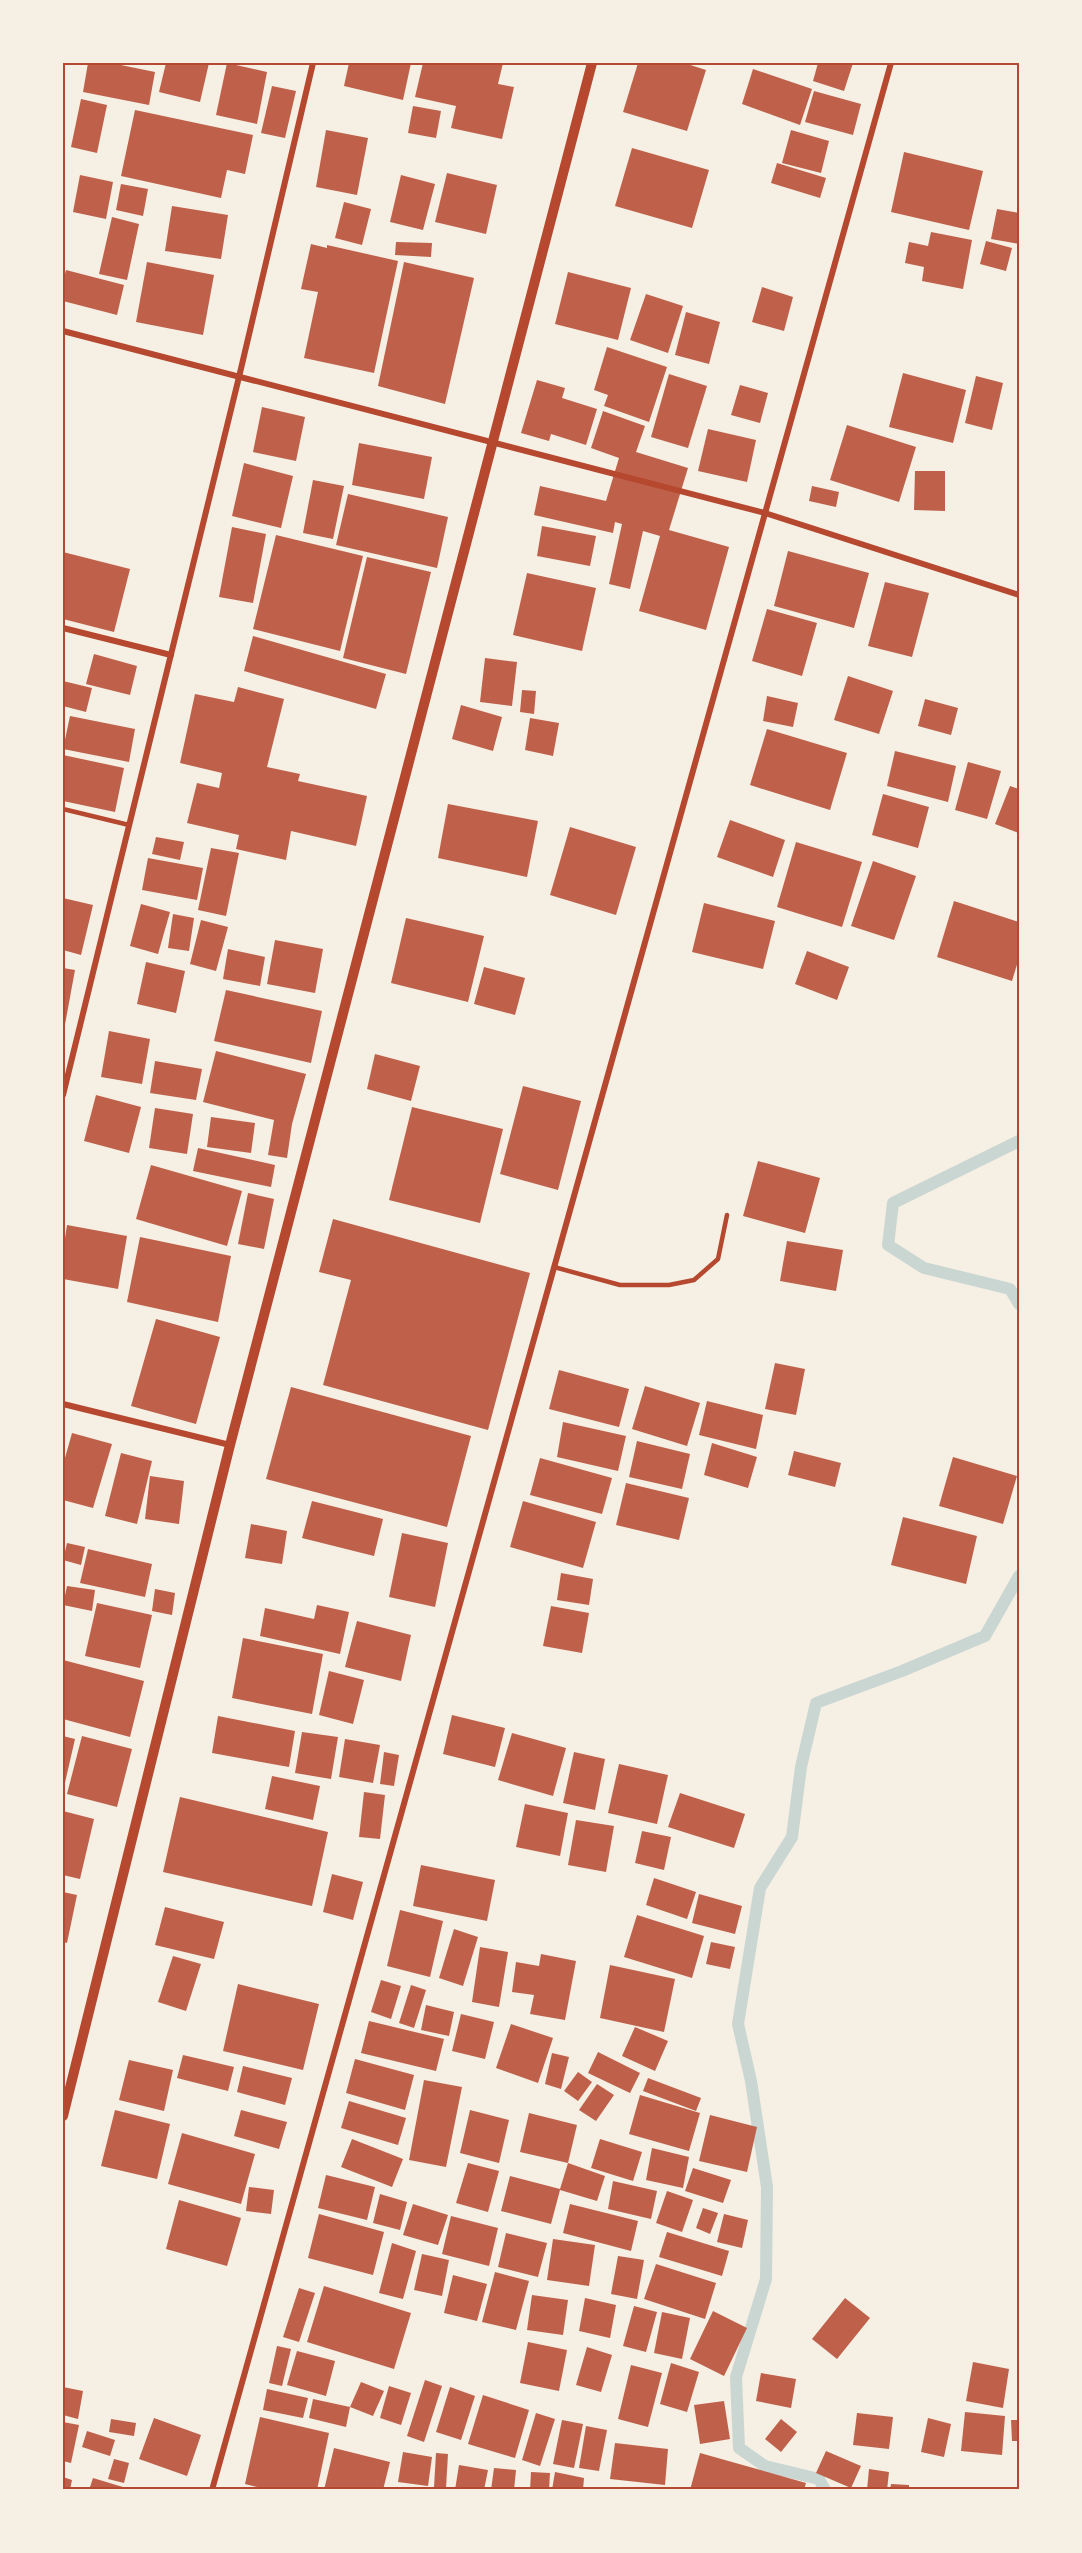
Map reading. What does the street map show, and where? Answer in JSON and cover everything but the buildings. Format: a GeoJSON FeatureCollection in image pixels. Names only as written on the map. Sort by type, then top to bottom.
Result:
{"type":"FeatureCollection","features":[{"type":"Feature","properties":{"kind":"street"},"geometry":{"type":"LineString","coordinates":[[63,1095],[239,377],[313,63]]}},
{"type":"Feature","properties":{"kind":"street"},"geometry":{"type":"LineString","coordinates":[[63,2116],[230,1445],[592,63]]}},
{"type":"Feature","properties":{"kind":"street"},"geometry":{"type":"LineString","coordinates":[[212,2490],[891,63]]}},
{"type":"Feature","properties":{"kind":"street"},"geometry":{"type":"LineString","coordinates":[[63,331],[765,513],[1019,595]]}},
{"type":"Feature","properties":{"kind":"street"},"geometry":{"type":"LineString","coordinates":[[63,628],[171,656]]}},
{"type":"Feature","properties":{"kind":"street"},"geometry":{"type":"LineString","coordinates":[[63,1404],[230,1445]]}},
{"type":"Feature","properties":{"kind":"lane"},"geometry":{"type":"LineString","coordinates":[[63,809],[129,825]]}},
{"type":"Feature","properties":{"kind":"lane"},"geometry":{"type":"LineString","coordinates":[[554,1267],[620,1286],[669,1285],[694,1280],[718,1259],[727,1215]]}},
{"type":"Feature","properties":{"kind":"waterway"},"geometry":{"type":"LineString","coordinates":[[1019,1141],[893,1203],[888,1245],[924,1268],[1010,1289],[1019,1304]]}},
{"type":"Feature","properties":{"kind":"waterway"},"geometry":{"type":"LineString","coordinates":[[825,2490],[819,2479],[765,2466],[739,2448],[736,2377],[766,2279],[767,2187],[751,2081],[738,2024],[760,1888],[792,1837],[801,1767],[816,1703],[902,1671],[985,1636],[1019,1576]]}}]}
